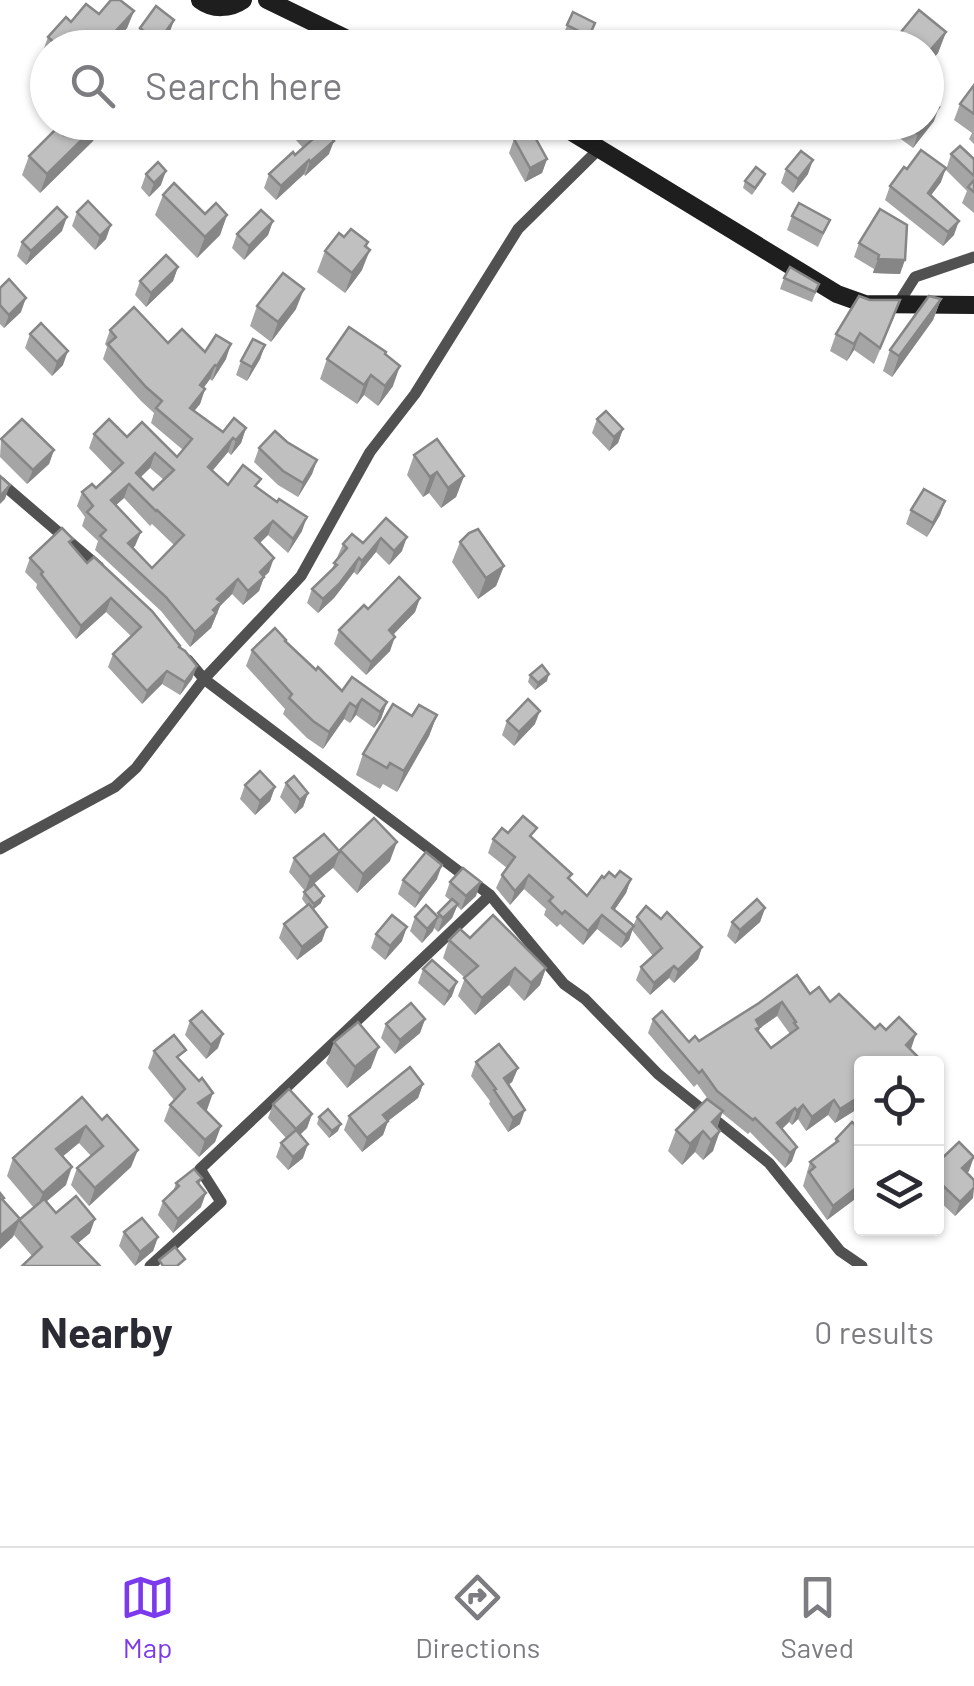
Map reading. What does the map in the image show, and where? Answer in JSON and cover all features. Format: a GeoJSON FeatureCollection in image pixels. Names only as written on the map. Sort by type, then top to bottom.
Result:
{"type":"FeatureCollection","features":[{"type":"Feature","properties":{"kind":"street"},"geometry":{"type":"LineString","coordinates":[[200,0],[207,6],[232,7],[243,0]]}},
{"type":"Feature","properties":{"kind":"street"},"geometry":{"type":"LineString","coordinates":[[267,0],[329,30]]}},
{"type":"Feature","properties":{"kind":"street"},"geometry":{"type":"LineString","coordinates":[[584,140],[837,294],[866,304],[974,305]]}},
{"type":"Feature","properties":{"kind":"street"},"geometry":{"type":"LineString","coordinates":[[0,849],[115,786],[136,768],[204,679],[302,576],[370,452],[415,394],[518,229],[600,149]]}},
{"type":"Feature","properties":{"kind":"street"},"geometry":{"type":"LineString","coordinates":[[898,304],[915,277],[974,257]]}},
{"type":"Feature","properties":{"kind":"street"},"geometry":{"type":"LineString","coordinates":[[0,482],[115,582]]}},
{"type":"Feature","properties":{"kind":"street"},"geometry":{"type":"LineString","coordinates":[[179,648],[204,679],[490,895],[564,984],[585,999],[658,1074],[769,1163],[840,1251],[862,1266]]}},
{"type":"Feature","properties":{"kind":"street"},"geometry":{"type":"LineString","coordinates":[[150,1266],[221,1202],[200,1169],[490,895]]}},
{"type":"Feature","properties":{"kind":"building"},"geometry":{"type":"Polygon","coordinates":[[[111,0],[120,0],[134,11],[117,30],[54,30],[66,17],[71,22],[86,4],[99,14],[111,0]]]}},
{"type":"Feature","properties":{"kind":"building"},"geometry":{"type":"Polygon","coordinates":[[[156,6],[174,20],[167,30],[140,28],[156,6]]]}},
{"type":"Feature","properties":{"kind":"building"},"geometry":{"type":"Polygon","coordinates":[[[919,10],[944,30],[903,30],[919,10]]]}},
{"type":"Feature","properties":{"kind":"building"},"geometry":{"type":"Polygon","coordinates":[[[573,12],[595,23],[592,30],[567,25],[573,12]]]}},
{"type":"Feature","properties":{"kind":"building"},"geometry":{"type":"Polygon","coordinates":[[[974,85],[974,114],[960,104],[974,85]]]}},
{"type":"Feature","properties":{"kind":"building"},"geometry":{"type":"Polygon","coordinates":[[[45,140],[82,140],[47,174],[29,156],[45,140]]]}},
{"type":"Feature","properties":{"kind":"building"},"geometry":{"type":"Polygon","coordinates":[[[312,140],[334,141],[281,186],[269,174],[293,152],[295,155],[312,140]]]}},
{"type":"Feature","properties":{"kind":"building"},"geometry":{"type":"Polygon","coordinates":[[[515,140],[537,140],[547,159],[530,168],[515,140]]]}},
{"type":"Feature","properties":{"kind":"building"},"geometry":{"type":"Polygon","coordinates":[[[960,146],[974,159],[974,176],[951,154],[960,146]]]}},
{"type":"Feature","properties":{"kind":"building"},"geometry":{"type":"Polygon","coordinates":[[[921,150],[946,168],[928,193],[959,221],[948,232],[890,186],[921,150]]]}},
{"type":"Feature","properties":{"kind":"building"},"geometry":{"type":"Polygon","coordinates":[[[801,151],[813,160],[798,179],[786,169],[801,151]]]}},
{"type":"Feature","properties":{"kind":"building"},"geometry":{"type":"Polygon","coordinates":[[[158,162],[166,171],[154,183],[146,174],[158,162]]]}},
{"type":"Feature","properties":{"kind":"building"},"geometry":{"type":"Polygon","coordinates":[[[756,167],[765,174],[755,188],[745,181],[756,167]]]}},
{"type":"Feature","properties":{"kind":"building"},"geometry":{"type":"Polygon","coordinates":[[[174,183],[205,214],[216,203],[227,215],[205,237],[163,195],[174,183]]]}},
{"type":"Feature","properties":{"kind":"building"},"geometry":{"type":"Polygon","coordinates":[[[88,201],[111,225],[100,236],[77,212],[88,201]]]}},
{"type":"Feature","properties":{"kind":"building"},"geometry":{"type":"Polygon","coordinates":[[[799,203],[830,220],[823,233],[792,216],[799,203]]]}},
{"type":"Feature","properties":{"kind":"building"},"geometry":{"type":"Polygon","coordinates":[[[57,207],[67,217],[31,251],[22,242],[57,207]]]}},
{"type":"Feature","properties":{"kind":"building"},"geometry":{"type":"Polygon","coordinates":[[[880,209],[907,225],[905,260],[878,259],[879,255],[859,243],[880,209]]]}},
{"type":"Feature","properties":{"kind":"building"},"geometry":{"type":"Polygon","coordinates":[[[261,210],[273,221],[249,246],[237,234],[261,210]]]}},
{"type":"Feature","properties":{"kind":"building"},"geometry":{"type":"Polygon","coordinates":[[[351,229],[368,242],[365,246],[370,250],[352,273],[325,251],[339,233],[344,237],[351,229]]]}},
{"type":"Feature","properties":{"kind":"building"},"geometry":{"type":"Polygon","coordinates":[[[166,255],[178,267],[151,293],[140,281],[166,255]]]}},
{"type":"Feature","properties":{"kind":"building"},"geometry":{"type":"Polygon","coordinates":[[[790,267],[819,284],[815,292],[784,278],[790,267]]]}},
{"type":"Feature","properties":{"kind":"building"},"geometry":{"type":"Polygon","coordinates":[[[283,273],[304,289],[278,322],[257,306],[283,273]]]}},
{"type":"Feature","properties":{"kind":"building"},"geometry":{"type":"Polygon","coordinates":[[[9,279],[26,298],[9,315],[0,305],[0,288],[9,279]]]}},
{"type":"Feature","properties":{"kind":"building"},"geometry":{"type":"Polygon","coordinates":[[[859,296],[900,300],[880,348],[860,333],[854,344],[836,334],[859,296]]]}},
{"type":"Feature","properties":{"kind":"building"},"geometry":{"type":"Polygon","coordinates":[[[929,296],[941,299],[899,356],[890,350],[929,296]]]}},
{"type":"Feature","properties":{"kind":"building"},"geometry":{"type":"Polygon","coordinates":[[[134,307],[168,343],[182,329],[205,352],[216,335],[231,344],[200,385],[205,389],[190,408],[223,432],[234,418],[246,428],[208,467],[228,485],[243,465],[261,479],[255,486],[307,517],[293,539],[273,521],[255,538],[274,558],[260,572],[264,577],[248,591],[238,579],[217,599],[221,602],[213,610],[216,613],[195,632],[166,597],[100,536],[106,530],[87,512],[93,506],[82,492],[92,484],[96,488],[123,463],[94,434],[109,419],[127,437],[142,422],[177,457],[192,439],[156,408],[162,401],[108,344],[116,337],[110,330],[134,307]],[[155,453],[136,473],[153,490],[174,470],[155,453]],[[129,484],[111,500],[141,532],[128,543],[152,568],[184,535],[129,484]]]}},
{"type":"Feature","properties":{"kind":"building"},"geometry":{"type":"Polygon","coordinates":[[[41,323],[68,351],[57,362],[30,334],[41,323]]]}},
{"type":"Feature","properties":{"kind":"building"},"geometry":{"type":"Polygon","coordinates":[[[349,327],[400,366],[385,386],[371,375],[364,385],[327,359],[349,327]]]}},
{"type":"Feature","properties":{"kind":"building"},"geometry":{"type":"Polygon","coordinates":[[[253,339],[265,345],[252,367],[241,361],[253,339]]]}},
{"type":"Feature","properties":{"kind":"building"},"geometry":{"type":"Polygon","coordinates":[[[606,411],[623,429],[614,437],[597,419],[606,411]]]}},
{"type":"Feature","properties":{"kind":"building"},"geometry":{"type":"Polygon","coordinates":[[[22,419],[54,450],[33,470],[1,439],[22,419]]]}},
{"type":"Feature","properties":{"kind":"building"},"geometry":{"type":"Polygon","coordinates":[[[275,431],[317,460],[303,483],[283,471],[259,448],[275,431]]]}},
{"type":"Feature","properties":{"kind":"building"},"geometry":{"type":"Polygon","coordinates":[[[437,439],[464,476],[448,488],[437,472],[430,477],[414,455],[437,439]]]}},
{"type":"Feature","properties":{"kind":"building"},"geometry":{"type":"Polygon","coordinates":[[[0,476],[10,485],[0,496],[0,476]]]}},
{"type":"Feature","properties":{"kind":"building"},"geometry":{"type":"Polygon","coordinates":[[[924,489],[945,501],[933,523],[911,510],[924,489]]]}},
{"type":"Feature","properties":{"kind":"building"},"geometry":{"type":"Polygon","coordinates":[[[386,518],[407,537],[394,551],[381,538],[323,599],[312,589],[337,565],[334,563],[347,548],[343,544],[352,534],[363,543],[386,518]]]}},
{"type":"Feature","properties":{"kind":"building"},"geometry":{"type":"Polygon","coordinates":[[[62,528],[87,563],[94,557],[152,611],[197,666],[185,682],[167,671],[147,691],[113,654],[141,627],[111,598],[81,626],[30,558],[62,528]]]}},
{"type":"Feature","properties":{"kind":"building"},"geometry":{"type":"Polygon","coordinates":[[[478,529],[504,566],[486,578],[460,542],[478,529]]]}},
{"type":"Feature","properties":{"kind":"building"},"geometry":{"type":"Polygon","coordinates":[[[399,577],[420,598],[389,630],[395,637],[371,662],[339,630],[364,605],[368,609],[399,577]]]}},
{"type":"Feature","properties":{"kind":"building"},"geometry":{"type":"Polygon","coordinates":[[[275,628],[342,691],[352,677],[387,702],[380,712],[362,699],[356,707],[350,703],[329,732],[313,721],[289,698],[292,694],[252,650],[275,628]]]}},
{"type":"Feature","properties":{"kind":"building"},"geometry":{"type":"Polygon","coordinates":[[[542,665],[549,674],[538,683],[530,675],[542,665]]]}},
{"type":"Feature","properties":{"kind":"building"},"geometry":{"type":"Polygon","coordinates":[[[528,699],[540,711],[519,732],[507,721],[528,699]]]}},
{"type":"Feature","properties":{"kind":"building"},"geometry":{"type":"Polygon","coordinates":[[[393,704],[412,716],[419,705],[437,715],[404,771],[390,763],[387,768],[363,754],[393,704]]]}},
{"type":"Feature","properties":{"kind":"building"},"geometry":{"type":"Polygon","coordinates":[[[260,771],[275,787],[260,801],[245,785],[260,771]]]}},
{"type":"Feature","properties":{"kind":"building"},"geometry":{"type":"Polygon","coordinates":[[[294,776],[308,793],[300,800],[286,783],[294,776]]]}},
{"type":"Feature","properties":{"kind":"building"},"geometry":{"type":"Polygon","coordinates":[[[523,816],[537,828],[530,836],[572,874],[568,878],[587,896],[609,872],[615,877],[620,871],[631,879],[612,908],[634,926],[626,935],[602,915],[588,931],[565,911],[562,914],[549,901],[553,897],[529,875],[515,891],[502,875],[515,857],[493,839],[502,828],[508,833],[523,816]]]}},
{"type":"Feature","properties":{"kind":"building"},"geometry":{"type":"Polygon","coordinates":[[[374,818],[397,842],[363,874],[340,850],[374,818]]]}},
{"type":"Feature","properties":{"kind":"building"},"geometry":{"type":"Polygon","coordinates":[[[324,834],[340,852],[310,877],[294,858],[324,834]]]}},
{"type":"Feature","properties":{"kind":"building"},"geometry":{"type":"Polygon","coordinates":[[[426,852],[442,865],[420,894],[403,880],[426,852]]]}},
{"type":"Feature","properties":{"kind":"building"},"geometry":{"type":"Polygon","coordinates":[[[463,868],[481,882],[466,896],[450,882],[463,868]]]}},
{"type":"Feature","properties":{"kind":"building"},"geometry":{"type":"Polygon","coordinates":[[[314,884],[324,896],[314,904],[304,892],[314,884]]]}},
{"type":"Feature","properties":{"kind":"building"},"geometry":{"type":"Polygon","coordinates":[[[452,899],[458,904],[443,918],[438,913],[452,899]]]}},
{"type":"Feature","properties":{"kind":"building"},"geometry":{"type":"Polygon","coordinates":[[[757,899],[765,908],[740,930],[732,922],[757,899]]]}},
{"type":"Feature","properties":{"kind":"building"},"geometry":{"type":"Polygon","coordinates":[[[309,904],[327,927],[302,947],[284,924],[309,904]]]}},
{"type":"Feature","properties":{"kind":"building"},"geometry":{"type":"Polygon","coordinates":[[[426,905],[438,917],[427,929],[415,917],[426,905]]]}},
{"type":"Feature","properties":{"kind":"building"},"geometry":{"type":"Polygon","coordinates":[[[646,906],[661,919],[667,912],[702,947],[678,970],[674,966],[654,983],[641,967],[662,948],[637,917],[646,906]]]}},
{"type":"Feature","properties":{"kind":"building"},"geometry":{"type":"Polygon","coordinates":[[[392,915],[407,927],[390,946],[376,934],[392,915]]]}},
{"type":"Feature","properties":{"kind":"building"},"geometry":{"type":"Polygon","coordinates":[[[493,915],[546,968],[531,983],[515,968],[482,998],[464,978],[478,966],[449,940],[460,929],[470,938],[493,915]]]}},
{"type":"Feature","properties":{"kind":"building"},"geometry":{"type":"Polygon","coordinates":[[[432,960],[457,982],[449,992],[423,969],[432,960]]]}},
{"type":"Feature","properties":{"kind":"building"},"geometry":{"type":"Polygon","coordinates":[[[797,975],[810,994],[819,987],[830,1002],[839,994],[875,1029],[880,1024],[886,1030],[899,1017],[916,1034],[906,1045],[917,1056],[854,1056],[854,1100],[840,1109],[834,1100],[812,1117],[803,1105],[777,1123],[797,1147],[790,1153],[755,1118],[717,1091],[653,1019],[662,1011],[689,1042],[695,1036],[699,1041],[797,975]],[[782,1002],[756,1020],[760,1027],[756,1029],[771,1048],[798,1028],[782,1002]]]}},
{"type":"Feature","properties":{"kind":"building"},"geometry":{"type":"Polygon","coordinates":[[[411,1003],[425,1019],[400,1040],[386,1024],[411,1003]]]}},
{"type":"Feature","properties":{"kind":"building"},"geometry":{"type":"Polygon","coordinates":[[[202,1011],[223,1034],[211,1045],[190,1021],[202,1011]]]}},
{"type":"Feature","properties":{"kind":"building"},"geometry":{"type":"Polygon","coordinates":[[[358,1022],[379,1047],[355,1067],[334,1042],[358,1022]]]}},
{"type":"Feature","properties":{"kind":"building"},"geometry":{"type":"Polygon","coordinates":[[[174,1035],[186,1050],[177,1057],[213,1093],[198,1103],[221,1126],[205,1140],[170,1105],[185,1089],[154,1051],[174,1035]]]}},
{"type":"Feature","properties":{"kind":"building"},"geometry":{"type":"Polygon","coordinates":[[[499,1044],[518,1068],[504,1078],[525,1110],[513,1118],[476,1062],[499,1044]]]}},
{"type":"Feature","properties":{"kind":"building"},"geometry":{"type":"Polygon","coordinates":[[[410,1067],[423,1084],[383,1115],[388,1121],[367,1138],[349,1116],[410,1067]]]}},
{"type":"Feature","properties":{"kind":"building"},"geometry":{"type":"Polygon","coordinates":[[[289,1089],[312,1114],[296,1129],[273,1104],[289,1089]]]}},
{"type":"Feature","properties":{"kind":"building"},"geometry":{"type":"Polygon","coordinates":[[[82,1097],[102,1120],[107,1115],[138,1150],[95,1188],[77,1168],[103,1146],[86,1126],[56,1149],[72,1167],[43,1193],[13,1158],[82,1097]]]}},
{"type":"Feature","properties":{"kind":"building"},"geometry":{"type":"Polygon","coordinates":[[[707,1099],[723,1111],[712,1122],[720,1131],[711,1140],[703,1131],[690,1144],[676,1130],[707,1099]]]}},
{"type":"Feature","properties":{"kind":"building"},"geometry":{"type":"Polygon","coordinates":[[[328,1109],[341,1124],[332,1131],[319,1117],[328,1109]]]}},
{"type":"Feature","properties":{"kind":"building"},"geometry":{"type":"Polygon","coordinates":[[[854,1124],[854,1190],[833,1206],[809,1172],[815,1167],[810,1162],[854,1124]]]}},
{"type":"Feature","properties":{"kind":"building"},"geometry":{"type":"Polygon","coordinates":[[[296,1130],[308,1144],[293,1157],[281,1143],[296,1130]]]}},
{"type":"Feature","properties":{"kind":"building"},"geometry":{"type":"Polygon","coordinates":[[[959,1142],[974,1157],[962,1168],[974,1180],[974,1188],[960,1202],[944,1187],[944,1156],[959,1142]]]}},
{"type":"Feature","properties":{"kind":"building"},"geometry":{"type":"Polygon","coordinates":[[[194,1169],[202,1178],[197,1182],[206,1193],[178,1219],[163,1201],[179,1186],[176,1183],[194,1169]]]}},
{"type":"Feature","properties":{"kind":"building"},"geometry":{"type":"Polygon","coordinates":[[[0,1193],[20,1219],[0,1236],[0,1193]]]}},
{"type":"Feature","properties":{"kind":"building"},"geometry":{"type":"Polygon","coordinates":[[[76,1196],[95,1219],[72,1237],[100,1266],[22,1266],[42,1247],[19,1220],[44,1199],[56,1213],[76,1196]]]}},
{"type":"Feature","properties":{"kind":"building"},"geometry":{"type":"Polygon","coordinates":[[[142,1218],[158,1237],[140,1252],[124,1232],[142,1218]]]}},
{"type":"Feature","properties":{"kind":"building"},"geometry":{"type":"Polygon","coordinates":[[[175,1247],[185,1259],[177,1266],[163,1266],[159,1260],[175,1247]]]}}]}
